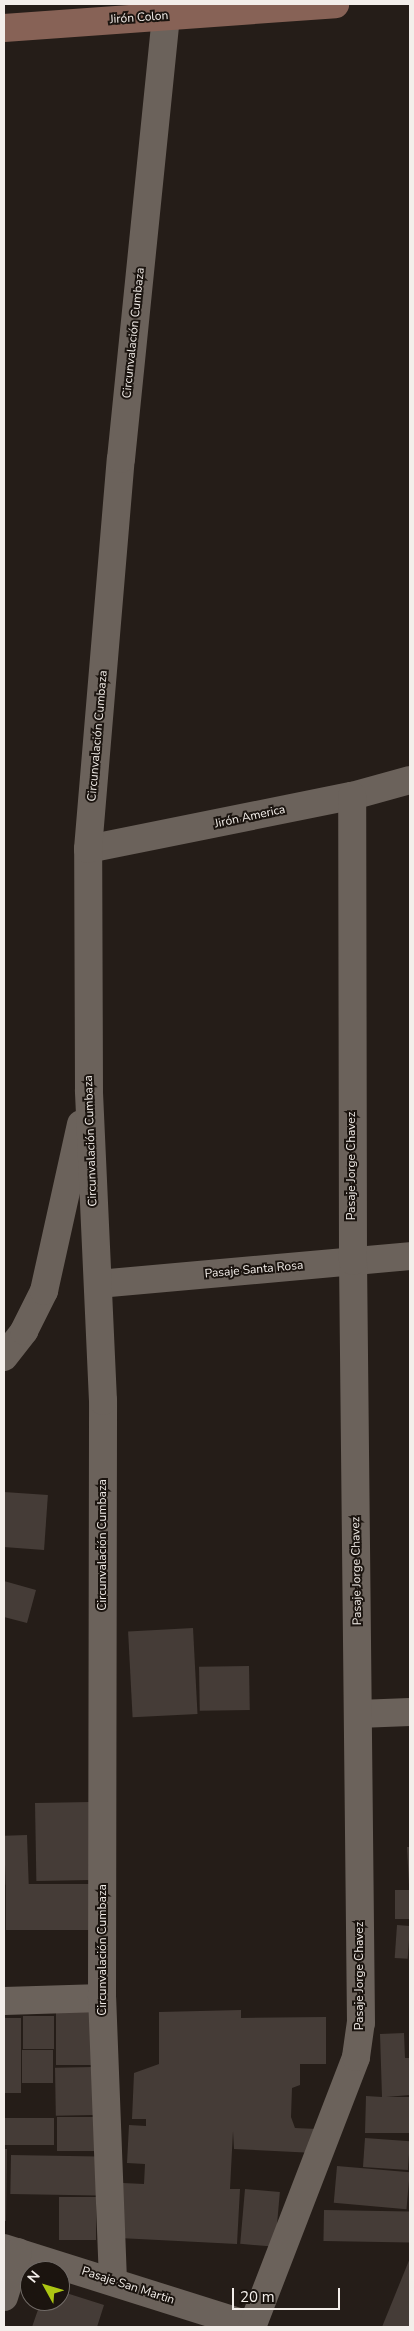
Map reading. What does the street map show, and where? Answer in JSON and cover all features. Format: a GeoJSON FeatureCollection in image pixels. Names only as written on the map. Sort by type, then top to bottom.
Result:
{"type":"FeatureCollection","features":[{"type":"Feature","properties":{"kind":"street","name":"Jirón Colon"},"geometry":{"type":"LineString","coordinates":[[4,28],[167,10],[335,4]]}},
{"type":"Feature","properties":{"kind":"street","name":"Circunvalación Cumbaza"},"geometry":{"type":"LineString","coordinates":[[113,2281],[102,1998],[103,1401],[89,1090],[88,849],[121,459],[167,10]]}},
{"type":"Feature","properties":{"kind":"street","name":"Jirón America"},"geometry":{"type":"LineString","coordinates":[[88,849],[352,796],[410,780]]}},
{"type":"Feature","properties":{"kind":"street","name":"Pasaje Jorge Chavez"},"geometry":{"type":"LineString","coordinates":[[252,2327],[356,2057],[360,2040],[353,1261],[352,796]]}},
{"type":"Feature","properties":{"kind":"street"},"geometry":{"type":"LineString","coordinates":[[4,1357],[24,1331],[44,1291],[89,1090]]}},
{"type":"Feature","properties":{"kind":"street","name":"Pasaje Santa Rosa"},"geometry":{"type":"LineString","coordinates":[[98,1284],[410,1256]]}},
{"type":"Feature","properties":{"kind":"street"},"geometry":{"type":"LineString","coordinates":[[358,1714],[410,1712]]}},
{"type":"Feature","properties":{"kind":"street"},"geometry":{"type":"LineString","coordinates":[[4,2001],[102,1998]]}},
{"type":"Feature","properties":{"kind":"street"},"geometry":{"type":"LineString","coordinates":[[4,2297],[11,2250]]}},
{"type":"Feature","properties":{"kind":"street","name":"Pasaje San Martin"},"geometry":{"type":"LineString","coordinates":[[11,2250],[113,2281],[252,2327]]}},
{"type":"Feature","properties":{"kind":"building"},"geometry":{"type":"Polygon","coordinates":[[[4,1492],[48,1495],[44,1550],[4,1547],[4,1492]]]}},
{"type":"Feature","properties":{"kind":"building"},"geometry":{"type":"Polygon","coordinates":[[[4,1581],[36,1590],[27,1623],[4,1617],[4,1581]]]}},
{"type":"Feature","properties":{"kind":"building"},"geometry":{"type":"Polygon","coordinates":[[[193,1628],[198,1714],[133,1717],[128,1631],[193,1628]]]}},
{"type":"Feature","properties":{"kind":"building"},"geometry":{"type":"Polygon","coordinates":[[[249,1666],[250,1710],[200,1711],[199,1667],[249,1666]]]}},
{"type":"Feature","properties":{"kind":"building"},"geometry":{"type":"Polygon","coordinates":[[[90,1802],[91,1880],[36,1881],[35,1803],[90,1802]]]}},
{"type":"Feature","properties":{"kind":"building"},"geometry":{"type":"Polygon","coordinates":[[[27,1835],[29,1884],[6,1885],[4,1836],[27,1835]]]}},
{"type":"Feature","properties":{"kind":"building"},"geometry":{"type":"Polygon","coordinates":[[[407,1847],[410,1847],[410,1885],[409,1885],[407,1847]]]}},
{"type":"Feature","properties":{"kind":"building"},"geometry":{"type":"Polygon","coordinates":[[[6,1884],[93,1884],[93,1930],[6,1930],[6,1884]]]}},
{"type":"Feature","properties":{"kind":"building"},"geometry":{"type":"Polygon","coordinates":[[[395,1890],[410,1890],[410,1919],[395,1919],[395,1890]]]}},
{"type":"Feature","properties":{"kind":"building"},"geometry":{"type":"Polygon","coordinates":[[[397,1925],[410,1926],[408,1959],[395,1958],[397,1925]]]}},
{"type":"Feature","properties":{"kind":"building"},"geometry":{"type":"Polygon","coordinates":[[[241,2010],[241,2018],[326,2017],[326,2064],[300,2064],[300,2085],[292,2088],[291,2117],[295,2128],[317,2129],[315,2153],[234,2149],[233,2131],[230,2189],[240,2189],[237,2244],[119,2238],[123,2183],[144,2184],[145,2164],[127,2163],[129,2125],[146,2126],[146,2119],[132,2119],[134,2073],[159,2064],[159,2012],[241,2010]]]}},
{"type":"Feature","properties":{"kind":"building"},"geometry":{"type":"Polygon","coordinates":[[[56,2012],[93,2012],[93,2065],[56,2065],[56,2012]]]}},
{"type":"Feature","properties":{"kind":"building"},"geometry":{"type":"Polygon","coordinates":[[[23,2016],[54,2016],[54,2049],[23,2049],[23,2016]]]}},
{"type":"Feature","properties":{"kind":"building"},"geometry":{"type":"Polygon","coordinates":[[[4,2018],[21,2018],[21,2093],[4,2093],[4,2018]]]}},
{"type":"Feature","properties":{"kind":"building"},"geometry":{"type":"Polygon","coordinates":[[[404,2033],[405,2058],[410,2058],[410,2095],[386,2097],[410,2097],[410,2133],[365,2133],[366,2096],[382,2097],[380,2034],[404,2033]]]}},
{"type":"Feature","properties":{"kind":"building"},"geometry":{"type":"Polygon","coordinates":[[[22,2050],[53,2050],[53,2083],[22,2083],[22,2050]]]}},
{"type":"Feature","properties":{"kind":"building"},"geometry":{"type":"Polygon","coordinates":[[[93,2067],[94,2115],[56,2116],[55,2068],[93,2067]]]}},
{"type":"Feature","properties":{"kind":"building"},"geometry":{"type":"Polygon","coordinates":[[[57,2117],[95,2117],[95,2151],[57,2151],[57,2117]]]}},
{"type":"Feature","properties":{"kind":"building"},"geometry":{"type":"Polygon","coordinates":[[[4,2118],[54,2118],[54,2145],[4,2145],[4,2118]]]}},
{"type":"Feature","properties":{"kind":"building"},"geometry":{"type":"Polygon","coordinates":[[[365,2138],[410,2141],[408,2170],[363,2167],[365,2138]]]}},
{"type":"Feature","properties":{"kind":"building"},"geometry":{"type":"Polygon","coordinates":[[[4,2149],[7,2149],[6,2221],[4,2221],[4,2149]]]}},
{"type":"Feature","properties":{"kind":"building"},"geometry":{"type":"Polygon","coordinates":[[[11,2155],[98,2157],[97,2196],[10,2194],[11,2155]]]}},
{"type":"Feature","properties":{"kind":"building"},"geometry":{"type":"Polygon","coordinates":[[[337,2166],[410,2172],[406,2209],[334,2203],[337,2166]]]}},
{"type":"Feature","properties":{"kind":"building"},"geometry":{"type":"Polygon","coordinates":[[[245,2189],[280,2192],[275,2247],[240,2244],[245,2189]]]}},
{"type":"Feature","properties":{"kind":"building"},"geometry":{"type":"Polygon","coordinates":[[[59,2197],[96,2197],[96,2240],[59,2240],[59,2197]]]}},
{"type":"Feature","properties":{"kind":"building"},"geometry":{"type":"Polygon","coordinates":[[[324,2210],[410,2212],[409,2242],[323,2241],[324,2210]]]}},
{"type":"Feature","properties":{"kind":"building"},"geometry":{"type":"Polygon","coordinates":[[[410,2258],[410,2327],[382,2327],[410,2258]]]}},
{"type":"Feature","properties":{"kind":"building"},"geometry":{"type":"Polygon","coordinates":[[[70,2294],[104,2305],[97,2327],[32,2327],[38,2311],[70,2311],[70,2294]]]}}]}
